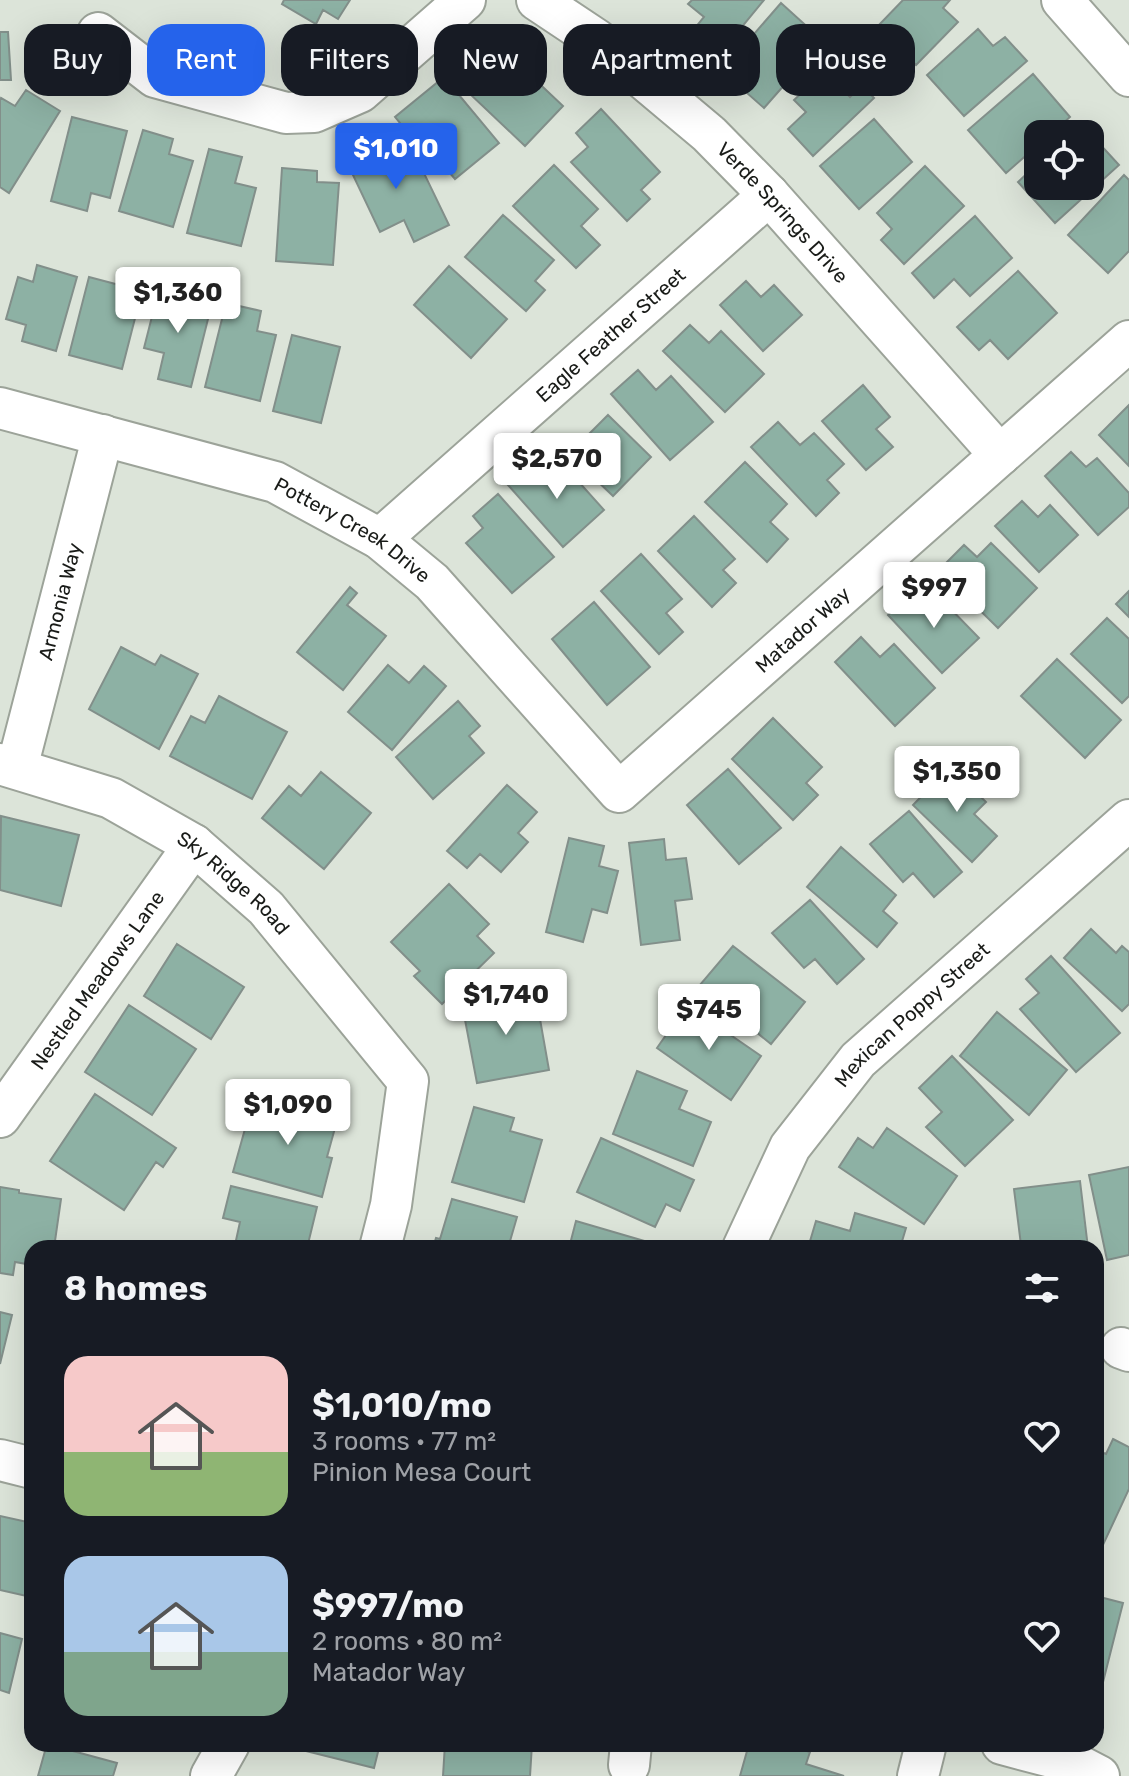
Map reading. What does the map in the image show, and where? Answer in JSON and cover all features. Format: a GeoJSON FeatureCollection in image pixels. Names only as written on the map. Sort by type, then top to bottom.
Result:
{"type":"FeatureCollection","features":[{"type":"Feature","properties":{"kind":"street"},"geometry":{"type":"LineString","coordinates":[[131,58],[155,77],[286,113],[314,112],[360,92],[465,0]]}},
{"type":"Feature","properties":{"kind":"street","name":"Verde Springs Drive"},"geometry":{"type":"LineString","coordinates":[[537,0],[597,40],[709,134],[769,195],[1000,455]]}},
{"type":"Feature","properties":{"kind":"street"},"geometry":{"type":"LineString","coordinates":[[1062,0],[1129,76]]}},
{"type":"Feature","properties":{"kind":"street","name":"Eagle Feather Street"},"geometry":{"type":"LineString","coordinates":[[380,539],[769,195]]}},
{"type":"Feature","properties":{"kind":"street","name":"Matador Way"},"geometry":{"type":"LineString","coordinates":[[619,792],[1129,341]]}},
{"type":"Feature","properties":{"kind":"street","name":"Pottery Creek Drive"},"geometry":{"type":"LineString","coordinates":[[0,408],[275,482],[380,539],[432,582],[619,792]]}},
{"type":"Feature","properties":{"kind":"street","name":"Armonia Way"},"geometry":{"type":"LineString","coordinates":[[8,766],[103,435]]}},
{"type":"Feature","properties":{"kind":"street","name":"Sky Ridge Road"},"geometry":{"type":"LineString","coordinates":[[8,766],[111,798],[194,845],[266,908],[408,1081],[391,1205],[382,1240]]}},
{"type":"Feature","properties":{"kind":"street","name":"Mexican Poppy Street"},"geometry":{"type":"LineString","coordinates":[[747,1240],[790,1147],[858,1060],[1129,820]]}},
{"type":"Feature","properties":{"kind":"street","name":"Nestled Meadows Lane"},"geometry":{"type":"LineString","coordinates":[[1,1117],[194,845]]}},
{"type":"Feature","properties":{"kind":"street"},"geometry":{"type":"LineString","coordinates":[[0,1460],[24,1466]]}},
{"type":"Feature","properties":{"kind":"street"},"geometry":{"type":"LineString","coordinates":[[211,1776],[224,1752]]}},
{"type":"Feature","properties":{"kind":"street"},"geometry":{"type":"LineString","coordinates":[[918,1776],[924,1752]]}},
{"type":"Feature","properties":{"kind":"street"},"geometry":{"type":"LineString","coordinates":[[1032,1752],[1074,1763],[1099,1776]]}},
{"type":"Feature","properties":{"kind":"building"},"geometry":{"type":"Polygon","coordinates":[[[284,0],[350,0],[338,19],[323,10],[316,24],[282,4],[284,0]]]}},
{"type":"Feature","properties":{"kind":"building"},"geometry":{"type":"Polygon","coordinates":[[[692,0],[764,0],[744,24],[698,24],[704,17],[688,4],[692,0]]]}},
{"type":"Feature","properties":{"kind":"building"},"geometry":{"type":"Polygon","coordinates":[[[903,0],[950,0],[943,8],[958,22],[916,65],[915,24],[880,24],[903,0]]]}},
{"type":"Feature","properties":{"kind":"building"},"geometry":{"type":"Polygon","coordinates":[[[781,3],[804,24],[776,24],[776,94],[764,108],[750,96],[760,96],[760,27],[781,3]]]}},
{"type":"Feature","properties":{"kind":"building"},"geometry":{"type":"Polygon","coordinates":[[[978,29],[993,46],[1005,37],[1027,61],[964,116],[927,75],[978,29]]]}},
{"type":"Feature","properties":{"kind":"building"},"geometry":{"type":"Polygon","coordinates":[[[0,32],[8,32],[11,80],[0,80],[0,32]]]}},
{"type":"Feature","properties":{"kind":"building"},"geometry":{"type":"Polygon","coordinates":[[[1033,74],[1070,117],[1067,120],[1024,120],[1024,157],[1006,173],[968,130],[1033,74]]]}},
{"type":"Feature","properties":{"kind":"building"},"geometry":{"type":"Polygon","coordinates":[[[434,85],[434,96],[460,96],[499,143],[455,179],[433,153],[428,157],[395,117],[434,85]]]}},
{"type":"Feature","properties":{"kind":"building"},"geometry":{"type":"Polygon","coordinates":[[[547,91],[563,106],[525,146],[472,96],[547,96],[547,91]]]}},
{"type":"Feature","properties":{"kind":"building"},"geometry":{"type":"Polygon","coordinates":[[[24,93],[24,96],[36,96],[60,111],[9,193],[0,187],[0,100],[15,106],[24,93]]]}},
{"type":"Feature","properties":{"kind":"building"},"geometry":{"type":"Polygon","coordinates":[[[798,96],[874,98],[813,156],[788,129],[806,112],[794,100],[798,96]]]}},
{"type":"Feature","properties":{"kind":"building"},"geometry":{"type":"Polygon","coordinates":[[[601,109],[660,172],[641,190],[650,199],[627,221],[571,162],[588,147],[576,133],[601,109]]]}},
{"type":"Feature","properties":{"kind":"building"},"geometry":{"type":"Polygon","coordinates":[[[72,117],[127,131],[110,198],[91,193],[87,211],[51,201],[72,117]]]}},
{"type":"Feature","properties":{"kind":"building"},"geometry":{"type":"Polygon","coordinates":[[[874,119],[912,162],[859,209],[820,166],[874,119]]]}},
{"type":"Feature","properties":{"kind":"building"},"geometry":{"type":"Polygon","coordinates":[[[143,130],[173,139],[169,154],[193,161],[173,227],[119,211],[143,130]]]}},
{"type":"Feature","properties":{"kind":"building"},"geometry":{"type":"Polygon","coordinates":[[[374,139],[385,162],[407,152],[416,172],[422,169],[449,225],[414,242],[404,220],[380,232],[343,154],[374,139]]]}},
{"type":"Feature","properties":{"kind":"building"},"geometry":{"type":"Polygon","coordinates":[[[209,149],[242,157],[235,183],[256,188],[241,246],[187,233],[209,149]]]}},
{"type":"Feature","properties":{"kind":"building"},"geometry":{"type":"Polygon","coordinates":[[[1104,149],[1119,165],[1104,179],[1104,149]]]}},
{"type":"Feature","properties":{"kind":"building"},"geometry":{"type":"Polygon","coordinates":[[[554,165],[598,209],[581,226],[600,245],[576,268],[513,206],[554,165]]]}},
{"type":"Feature","properties":{"kind":"building"},"geometry":{"type":"Polygon","coordinates":[[[925,166],[964,206],[904,264],[881,240],[892,229],[877,213],[925,166]]]}},
{"type":"Feature","properties":{"kind":"building"},"geometry":{"type":"Polygon","coordinates":[[[282,168],[317,171],[317,182],[339,183],[333,265],[276,261],[282,168]]]}},
{"type":"Feature","properties":{"kind":"building"},"geometry":{"type":"Polygon","coordinates":[[[1124,175],[1129,180],[1129,251],[1108,273],[1068,235],[1104,200],[1124,175]]]}},
{"type":"Feature","properties":{"kind":"building"},"geometry":{"type":"Polygon","coordinates":[[[1034,200],[1080,200],[1055,223],[1034,200]]]}},
{"type":"Feature","properties":{"kind":"building"},"geometry":{"type":"Polygon","coordinates":[[[503,215],[554,260],[535,281],[545,290],[526,311],[465,257],[503,215]]]}},
{"type":"Feature","properties":{"kind":"building"},"geometry":{"type":"Polygon","coordinates":[[[975,216],[1012,258],[970,296],[954,279],[934,298],[912,273],[975,216]]]}},
{"type":"Feature","properties":{"kind":"building"},"geometry":{"type":"Polygon","coordinates":[[[37,265],[77,277],[56,351],[22,341],[26,325],[6,319],[18,277],[33,282],[37,265]]]}},
{"type":"Feature","properties":{"kind":"building"},"geometry":{"type":"Polygon","coordinates":[[[449,266],[507,319],[471,358],[414,305],[449,266]]]}},
{"type":"Feature","properties":{"kind":"building"},"geometry":{"type":"Polygon","coordinates":[[[1018,271],[1057,313],[1008,359],[990,340],[979,350],[957,327],[1018,271]]]}},
{"type":"Feature","properties":{"kind":"building"},"geometry":{"type":"Polygon","coordinates":[[[89,277],[142,291],[122,369],[69,355],[89,277]]]}},
{"type":"Feature","properties":{"kind":"building"},"geometry":{"type":"Polygon","coordinates":[[[746,281],[761,297],[774,285],[802,315],[763,351],[720,305],[746,281]]]}},
{"type":"Feature","properties":{"kind":"building"},"geometry":{"type":"Polygon","coordinates":[[[159,289],[212,303],[191,387],[158,379],[164,353],[144,348],[159,289]]]}},
{"type":"Feature","properties":{"kind":"building"},"geometry":{"type":"Polygon","coordinates":[[[226,303],[261,311],[257,331],[276,335],[260,401],[205,387],[226,303]]]}},
{"type":"Feature","properties":{"kind":"building"},"geometry":{"type":"Polygon","coordinates":[[[690,325],[709,343],[721,331],[764,374],[725,412],[663,351],[690,325]]]}},
{"type":"Feature","properties":{"kind":"building"},"geometry":{"type":"Polygon","coordinates":[[[292,335],[340,347],[321,423],[273,411],[292,335]]]}},
{"type":"Feature","properties":{"kind":"building"},"geometry":{"type":"Polygon","coordinates":[[[638,370],[656,390],[671,376],[713,422],[670,460],[611,394],[638,370]]]}},
{"type":"Feature","properties":{"kind":"building"},"geometry":{"type":"Polygon","coordinates":[[[863,385],[890,417],[876,429],[893,447],[866,470],[822,421],[863,385]]]}},
{"type":"Feature","properties":{"kind":"building"},"geometry":{"type":"Polygon","coordinates":[[[1129,405],[1129,466],[1099,435],[1129,405]]]}},
{"type":"Feature","properties":{"kind":"building"},"geometry":{"type":"Polygon","coordinates":[[[608,415],[651,457],[613,496],[569,454],[608,415]]]}},
{"type":"Feature","properties":{"kind":"building"},"geometry":{"type":"Polygon","coordinates":[[[778,422],[800,445],[814,433],[844,464],[827,480],[839,493],[816,516],[751,447],[778,422]]]}},
{"type":"Feature","properties":{"kind":"building"},"geometry":{"type":"Polygon","coordinates":[[[1071,452],[1086,467],[1097,458],[1129,493],[1129,507],[1098,535],[1045,476],[1071,452]]]}},
{"type":"Feature","properties":{"kind":"building"},"geometry":{"type":"Polygon","coordinates":[[[560,461],[604,510],[563,547],[508,485],[531,466],[541,478],[560,461]]]}},
{"type":"Feature","properties":{"kind":"building"},"geometry":{"type":"Polygon","coordinates":[[[745,462],[787,504],[770,522],[788,539],[767,562],[705,502],[745,462]]]}},
{"type":"Feature","properties":{"kind":"building"},"geometry":{"type":"Polygon","coordinates":[[[498,494],[554,557],[512,593],[466,543],[483,528],[473,516],[498,494]]]}},
{"type":"Feature","properties":{"kind":"building"},"geometry":{"type":"Polygon","coordinates":[[[1022,501],[1038,517],[1050,505],[1078,535],[1039,572],[995,526],[1022,501]]]}},
{"type":"Feature","properties":{"kind":"building"},"geometry":{"type":"Polygon","coordinates":[[[694,516],[735,559],[723,570],[736,583],[712,607],[658,551],[694,516]]]}},
{"type":"Feature","properties":{"kind":"building"},"geometry":{"type":"Polygon","coordinates":[[[991,543],[1037,588],[998,628],[939,570],[964,545],[977,557],[991,543]]]}},
{"type":"Feature","properties":{"kind":"building"},"geometry":{"type":"Polygon","coordinates":[[[641,554],[682,599],[666,613],[683,632],[659,654],[601,591],[641,554]]]}},
{"type":"Feature","properties":{"kind":"building"},"geometry":{"type":"Polygon","coordinates":[[[350,587],[357,593],[347,605],[386,636],[343,690],[297,652],[350,587]]]}},
{"type":"Feature","properties":{"kind":"building"},"geometry":{"type":"Polygon","coordinates":[[[914,591],[928,607],[939,597],[979,638],[942,673],[888,615],[914,591]]]}},
{"type":"Feature","properties":{"kind":"building"},"geometry":{"type":"Polygon","coordinates":[[[1129,591],[1129,617],[1116,604],[1129,591]]]}},
{"type":"Feature","properties":{"kind":"building"},"geometry":{"type":"Polygon","coordinates":[[[594,602],[650,667],[607,705],[552,639],[594,602]]]}},
{"type":"Feature","properties":{"kind":"building"},"geometry":{"type":"Polygon","coordinates":[[[1107,618],[1129,639],[1129,696],[1122,703],[1071,654],[1107,618]]]}},
{"type":"Feature","properties":{"kind":"building"},"geometry":{"type":"Polygon","coordinates":[[[861,637],[880,657],[894,644],[935,688],[895,726],[835,662],[861,637]]]}},
{"type":"Feature","properties":{"kind":"building"},"geometry":{"type":"Polygon","coordinates":[[[121,647],[155,665],[161,655],[198,674],[159,749],[89,709],[121,647]]]}},
{"type":"Feature","properties":{"kind":"building"},"geometry":{"type":"Polygon","coordinates":[[[1057,659],[1121,720],[1085,758],[1021,696],[1057,659]]]}},
{"type":"Feature","properties":{"kind":"building"},"geometry":{"type":"Polygon","coordinates":[[[388,665],[409,683],[424,666],[446,686],[392,750],[348,712],[388,665]]]}},
{"type":"Feature","properties":{"kind":"building"},"geometry":{"type":"Polygon","coordinates":[[[219,696],[287,732],[252,799],[170,756],[191,716],[205,723],[219,696]]]}},
{"type":"Feature","properties":{"kind":"building"},"geometry":{"type":"Polygon","coordinates":[[[458,701],[480,726],[469,736],[484,753],[433,799],[396,757],[458,701]]]}},
{"type":"Feature","properties":{"kind":"building"},"geometry":{"type":"Polygon","coordinates":[[[773,718],[822,767],[806,783],[818,795],[793,820],[732,759],[773,718]]]}},
{"type":"Feature","properties":{"kind":"building"},"geometry":{"type":"Polygon","coordinates":[[[950,767],[986,802],[974,814],[997,836],[972,862],[913,805],[950,767]]]}},
{"type":"Feature","properties":{"kind":"building"},"geometry":{"type":"Polygon","coordinates":[[[728,769],[781,828],[739,864],[687,805],[728,769]]]}},
{"type":"Feature","properties":{"kind":"building"},"geometry":{"type":"Polygon","coordinates":[[[321,772],[371,813],[324,869],[262,818],[289,786],[301,796],[321,772]]]}},
{"type":"Feature","properties":{"kind":"building"},"geometry":{"type":"Polygon","coordinates":[[[507,785],[537,812],[518,833],[528,842],[501,872],[480,854],[467,868],[447,851],[507,785]]]}},
{"type":"Feature","properties":{"kind":"building"},"geometry":{"type":"Polygon","coordinates":[[[909,811],[962,872],[934,897],[913,873],[903,882],[870,844],[909,811]]]}},
{"type":"Feature","properties":{"kind":"building"},"geometry":{"type":"Polygon","coordinates":[[[1,816],[79,835],[61,906],[0,890],[1,816]]]}},
{"type":"Feature","properties":{"kind":"building"},"geometry":{"type":"Polygon","coordinates":[[[569,838],[604,846],[599,866],[618,871],[607,913],[592,909],[583,942],[546,932],[569,838]]]}},
{"type":"Feature","properties":{"kind":"building"},"geometry":{"type":"Polygon","coordinates":[[[664,839],[666,860],[686,858],[692,899],[675,901],[680,940],[641,945],[629,843],[664,839]]]}},
{"type":"Feature","properties":{"kind":"building"},"geometry":{"type":"Polygon","coordinates":[[[841,847],[896,895],[883,911],[897,923],[877,947],[807,887],[841,847]]]}},
{"type":"Feature","properties":{"kind":"building"},"geometry":{"type":"Polygon","coordinates":[[[449,884],[489,924],[477,936],[494,953],[442,1004],[414,976],[420,971],[391,942],[449,884]]]}},
{"type":"Feature","properties":{"kind":"building"},"geometry":{"type":"Polygon","coordinates":[[[810,900],[864,959],[837,984],[815,959],[804,968],[772,933],[810,900]]]}},
{"type":"Feature","properties":{"kind":"building"},"geometry":{"type":"Polygon","coordinates":[[[1091,929],[1116,953],[1122,946],[1129,952],[1129,1004],[1122,1011],[1064,958],[1091,929]]]}},
{"type":"Feature","properties":{"kind":"building"},"geometry":{"type":"Polygon","coordinates":[[[177,944],[244,987],[211,1039],[144,996],[177,944]]]}},
{"type":"Feature","properties":{"kind":"building"},"geometry":{"type":"Polygon","coordinates":[[[733,946],[805,1002],[771,1044],[699,986],[733,946]]]}},
{"type":"Feature","properties":{"kind":"building"},"geometry":{"type":"Polygon","coordinates":[[[1051,956],[1120,1033],[1076,1072],[1020,1009],[1039,993],[1026,979],[1051,956]]]}},
{"type":"Feature","properties":{"kind":"building"},"geometry":{"type":"Polygon","coordinates":[[[535,991],[549,1070],[477,1083],[462,1004],[535,991]]]}},
{"type":"Feature","properties":{"kind":"building"},"geometry":{"type":"Polygon","coordinates":[[[129,1005],[196,1049],[152,1115],[85,1072],[129,1005]]]}},
{"type":"Feature","properties":{"kind":"building"},"geometry":{"type":"Polygon","coordinates":[[[687,1005],[761,1056],[731,1100],[657,1048],[687,1005]]]}},
{"type":"Feature","properties":{"kind":"building"},"geometry":{"type":"Polygon","coordinates":[[[997,1012],[1067,1070],[1029,1115],[960,1056],[997,1012]]]}},
{"type":"Feature","properties":{"kind":"building"},"geometry":{"type":"Polygon","coordinates":[[[952,1056],[1013,1120],[965,1166],[926,1127],[942,1112],[919,1088],[952,1056]]]}},
{"type":"Feature","properties":{"kind":"building"},"geometry":{"type":"Polygon","coordinates":[[[637,1071],[687,1091],[679,1109],[711,1122],[693,1166],[613,1134],[637,1071]]]}},
{"type":"Feature","properties":{"kind":"building"},"geometry":{"type":"Polygon","coordinates":[[[95,1094],[176,1148],[163,1167],[156,1162],[124,1210],[50,1161],[95,1094]]]}},
{"type":"Feature","properties":{"kind":"building"},"geometry":{"type":"Polygon","coordinates":[[[271,1099],[338,1117],[327,1157],[332,1158],[322,1197],[233,1172],[250,1111],[266,1115],[271,1099]]]}},
{"type":"Feature","properties":{"kind":"building"},"geometry":{"type":"Polygon","coordinates":[[[474,1107],[514,1118],[510,1131],[542,1140],[524,1202],[452,1182],[474,1107]]]}},
{"type":"Feature","properties":{"kind":"building"},"geometry":{"type":"Polygon","coordinates":[[[887,1128],[957,1176],[924,1224],[839,1167],[858,1138],[873,1148],[887,1128]]]}},
{"type":"Feature","properties":{"kind":"building"},"geometry":{"type":"Polygon","coordinates":[[[601,1138],[694,1180],[680,1211],[666,1204],[655,1227],[577,1192],[601,1138]]]}},
{"type":"Feature","properties":{"kind":"building"},"geometry":{"type":"Polygon","coordinates":[[[1129,1167],[1129,1255],[1107,1260],[1089,1175],[1129,1167]]]}},
{"type":"Feature","properties":{"kind":"building"},"geometry":{"type":"Polygon","coordinates":[[[1080,1181],[1087,1240],[1020,1240],[1014,1189],[1080,1181]]]}},
{"type":"Feature","properties":{"kind":"building"},"geometry":{"type":"Polygon","coordinates":[[[231,1186],[317,1207],[309,1240],[236,1240],[240,1222],[223,1218],[231,1186]]]}},
{"type":"Feature","properties":{"kind":"building"},"geometry":{"type":"Polygon","coordinates":[[[0,1187],[61,1199],[55,1240],[24,1240],[24,1264],[15,1262],[13,1275],[0,1273],[0,1187]]]}},
{"type":"Feature","properties":{"kind":"building"},"geometry":{"type":"Polygon","coordinates":[[[452,1199],[517,1217],[510,1240],[435,1240],[440,1239],[452,1199]]]}},
{"type":"Feature","properties":{"kind":"building"},"geometry":{"type":"Polygon","coordinates":[[[855,1213],[906,1228],[902,1240],[810,1240],[816,1221],[850,1231],[855,1213]]]}},
{"type":"Feature","properties":{"kind":"building"},"geometry":{"type":"Polygon","coordinates":[[[576,1221],[641,1240],[571,1240],[576,1221]]]}},
{"type":"Feature","properties":{"kind":"building"},"geometry":{"type":"Polygon","coordinates":[[[0,1312],[12,1315],[0,1364],[0,1312]]]}},
{"type":"Feature","properties":{"kind":"building"},"geometry":{"type":"Polygon","coordinates":[[[1113,1439],[1129,1447],[1129,1489],[1104,1543],[1104,1453],[1113,1439]]]}},
{"type":"Feature","properties":{"kind":"building"},"geometry":{"type":"Polygon","coordinates":[[[0,1516],[24,1521],[24,1595],[0,1590],[0,1516]]]}},
{"type":"Feature","properties":{"kind":"building"},"geometry":{"type":"Polygon","coordinates":[[[1104,1598],[1123,1603],[1104,1678],[1104,1598]]]}},
{"type":"Feature","properties":{"kind":"building"},"geometry":{"type":"Polygon","coordinates":[[[0,1633],[22,1639],[9,1693],[0,1690],[0,1633]]]}},
{"type":"Feature","properties":{"kind":"building"},"geometry":{"type":"Polygon","coordinates":[[[45,1752],[76,1752],[117,1763],[113,1776],[38,1776],[45,1752]]]}},
{"type":"Feature","properties":{"kind":"building"},"geometry":{"type":"Polygon","coordinates":[[[310,1752],[378,1752],[374,1768],[310,1752]]]}},
{"type":"Feature","properties":{"kind":"building"},"geometry":{"type":"Polygon","coordinates":[[[444,1752],[532,1752],[530,1776],[443,1776],[444,1752]]]}},
{"type":"Feature","properties":{"kind":"building"},"geometry":{"type":"Polygon","coordinates":[[[747,1752],[810,1752],[806,1764],[844,1776],[740,1776],[747,1752]]]}}]}
